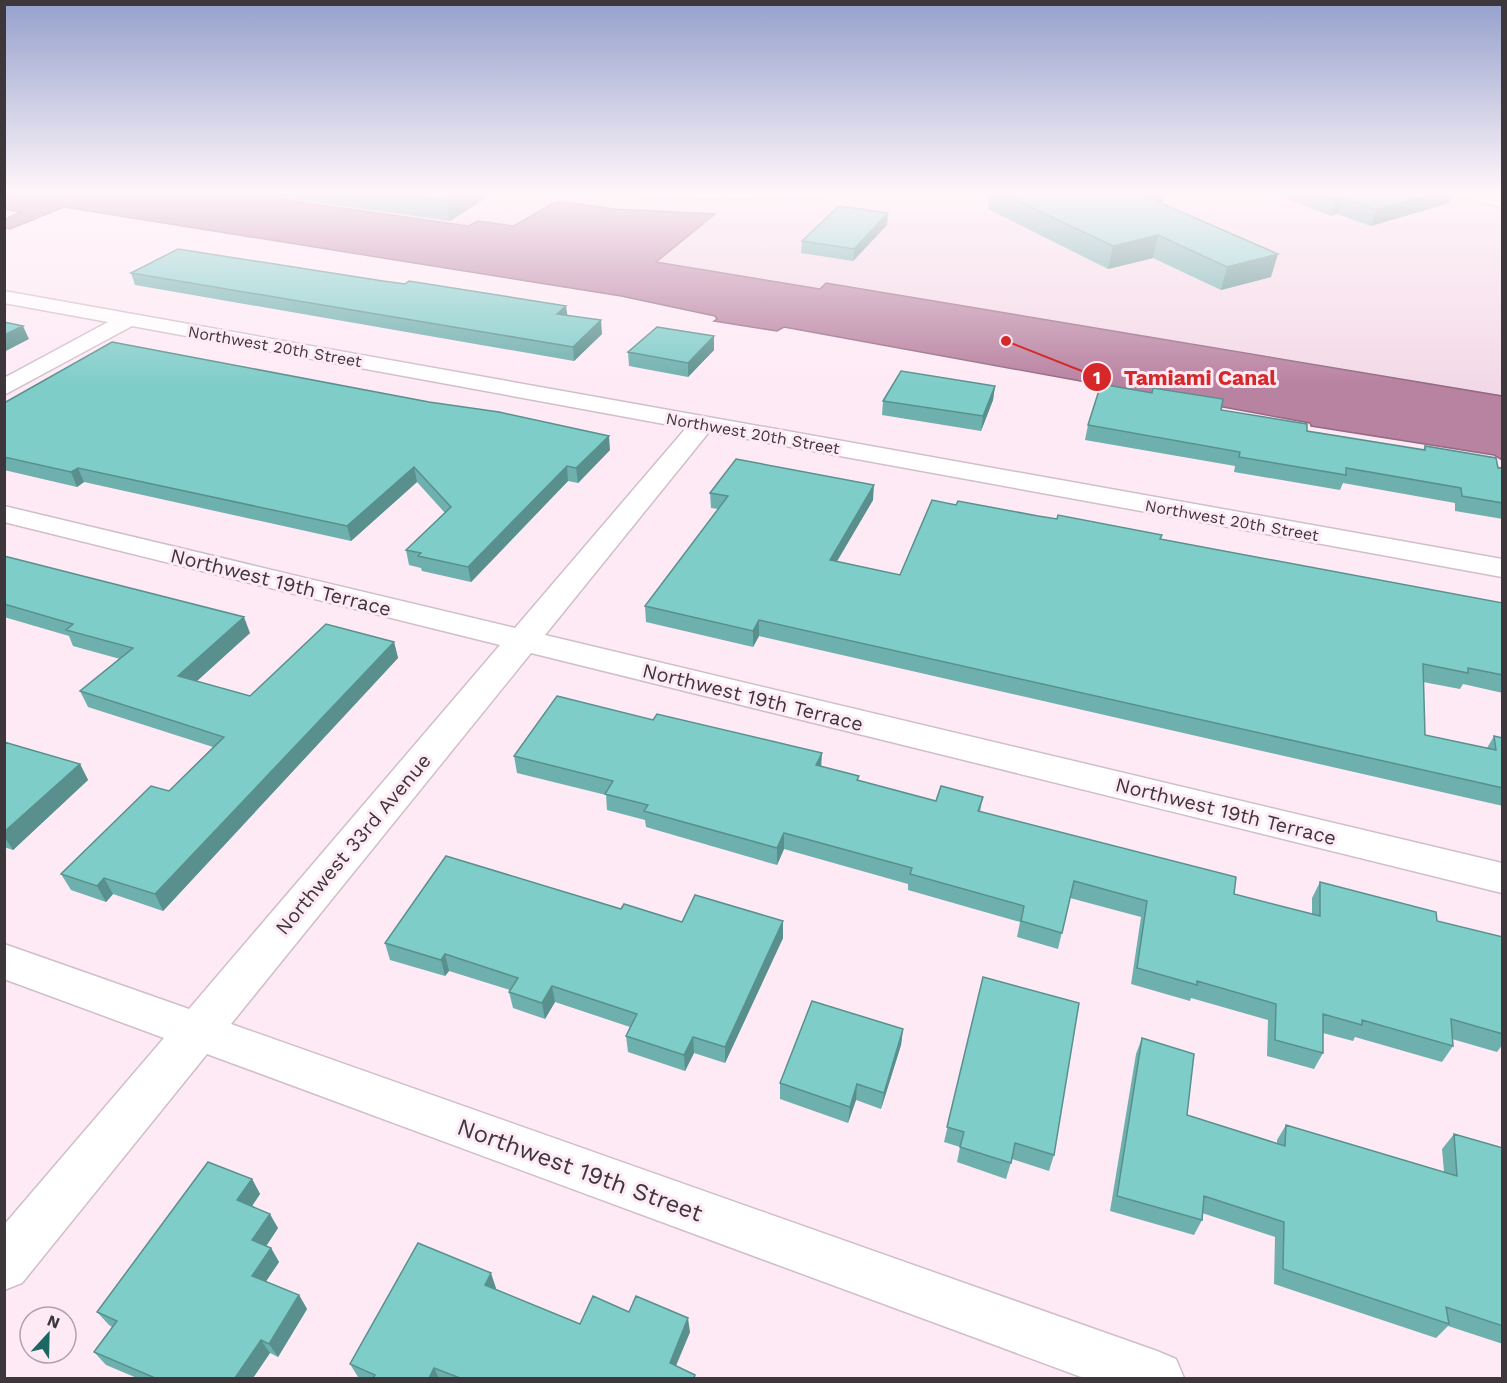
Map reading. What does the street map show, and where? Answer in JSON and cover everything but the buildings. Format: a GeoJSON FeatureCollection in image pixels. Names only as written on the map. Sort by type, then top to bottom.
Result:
{"type":"FeatureCollection","features":[{"type":"Feature","properties":{"kind":"street","name":"Northwest 20th Street"},"geometry":{"type":"LineString","coordinates":[[4,297],[1503,568]]}},
{"type":"Feature","properties":{"kind":"street"},"geometry":{"type":"LineString","coordinates":[[4,388],[128,320]]}},
{"type":"Feature","properties":{"kind":"street","name":"Northwest 33rd Avenue"},"geometry":{"type":"LineString","coordinates":[[4,1265],[702,424]]}},
{"type":"Feature","properties":{"kind":"street","name":"Northwest 19th Terrace"},"geometry":{"type":"LineString","coordinates":[[4,514],[1503,878]]}},
{"type":"Feature","properties":{"kind":"street","name":"Northwest 19th Street"},"geometry":{"type":"LineString","coordinates":[[4,961],[1157,1378]]}},
{"type":"Feature","properties":{"kind":"shaded area"},"geometry":{"type":"Polygon","coordinates":[[[368,256],[664,256],[656,262],[820,289],[826,283],[1502,396],[1502,460],[1494,455],[1311,426],[1310,423],[784,327],[777,331],[714,321],[717,319],[715,316],[621,296],[368,256]]]}},
{"type":"Feature","properties":{"kind":"shaded area"},"geometry":{"type":"Polygon","coordinates":[[[664,256],[1502,256],[1502,396],[826,283],[820,289],[656,262],[664,256]]]}},
{"type":"Feature","properties":{"kind":"place","name":"Tamiami Canal"},"geometry":{"type":"Point","coordinates":[1006,341]}}]}
